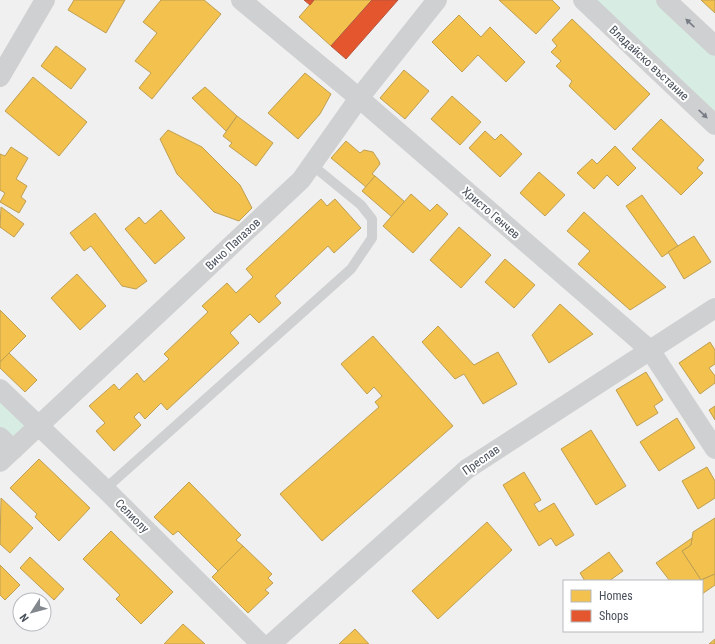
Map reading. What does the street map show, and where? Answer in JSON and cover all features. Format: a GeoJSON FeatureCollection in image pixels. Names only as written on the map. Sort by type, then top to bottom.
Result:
{"type":"FeatureCollection","features":[{"type":"Feature","properties":{"kind":"street"},"geometry":{"type":"LineString","coordinates":[[0,77],[45,0]]}},
{"type":"Feature","properties":{"kind":"street","name":"Христо Генчев"},"geometry":{"type":"LineString","coordinates":[[241,0],[359,98],[650,350],[715,449]]}},
{"type":"Feature","properties":{"kind":"street","name":"Вичо Папазов"},"geometry":{"type":"LineString","coordinates":[[4,450],[39,425],[301,180],[359,98],[437,0]]}},
{"type":"Feature","properties":{"kind":"street","name":"Владайско въстание"},"geometry":{"type":"LineString","coordinates":[[583,0],[715,125]]}},
{"type":"Feature","properties":{"kind":"street"},"geometry":{"type":"LineString","coordinates":[[666,0],[715,46]]}},
{"type":"Feature","properties":{"kind":"street","name":"Преслав"},"geometry":{"type":"LineString","coordinates":[[271,644],[467,469],[715,308]]}},
{"type":"Feature","properties":{"kind":"street","name":"Селиолу"},"geometry":{"type":"LineString","coordinates":[[0,389],[105,489],[261,644]]}},
{"type":"Feature","properties":{"kind":"lane"},"geometry":{"type":"LineString","coordinates":[[105,489],[352,268],[372,238],[372,219],[361,205],[312,165]]}},
{"type":"Feature","properties":{"kind":"green space"},"geometry":{"type":"Polygon","coordinates":[[[583,0],[666,0],[715,46],[715,125],[583,0]]]}},
{"type":"Feature","properties":{"kind":"green space"},"geometry":{"type":"Polygon","coordinates":[[[0,389],[39,425],[13,450],[0,437],[0,389]]]}},
{"type":"Feature","properties":{"kind":"building: Homes"},"geometry":{"type":"Polygon","coordinates":[[[74,0],[125,0],[106,33],[68,10],[74,0]]]}},
{"type":"Feature","properties":{"kind":"building: Homes"},"geometry":{"type":"Polygon","coordinates":[[[161,0],[204,0],[221,14],[152,99],[139,88],[151,73],[135,61],[157,33],[143,22],[161,0]]]}},
{"type":"Feature","properties":{"kind":"building: Homes"},"geometry":{"type":"Polygon","coordinates":[[[314,0],[372,0],[331,46],[299,17],[314,0]]]}},
{"type":"Feature","properties":{"kind":"building: Homes"},"geometry":{"type":"Polygon","coordinates":[[[499,0],[552,0],[560,8],[536,34],[499,0]]]}},
{"type":"Feature","properties":{"kind":"building: Homes"},"geometry":{"type":"Polygon","coordinates":[[[701,0],[715,0],[715,13],[701,0]]]}},
{"type":"Feature","properties":{"kind":"building: Homes"},"geometry":{"type":"Polygon","coordinates":[[[459,15],[481,37],[490,27],[525,62],[506,82],[478,55],[462,72],[432,42],[459,15]]]}},
{"type":"Feature","properties":{"kind":"building: Homes"},"geometry":{"type":"Polygon","coordinates":[[[572,19],[650,94],[615,130],[569,86],[572,81],[556,66],[561,61],[551,52],[557,46],[552,40],[572,19]]]}},
{"type":"Feature","properties":{"kind":"building: Homes"},"geometry":{"type":"Polygon","coordinates":[[[56,46],[86,69],[71,89],[41,66],[56,46]]]}},
{"type":"Feature","properties":{"kind":"building: Homes"},"geometry":{"type":"Polygon","coordinates":[[[404,70],[429,91],[405,119],[380,98],[404,70]]]}},
{"type":"Feature","properties":{"kind":"building: Homes"},"geometry":{"type":"Polygon","coordinates":[[[305,73],[331,94],[320,114],[298,139],[268,113],[305,73]]]}},
{"type":"Feature","properties":{"kind":"building: Homes"},"geometry":{"type":"Polygon","coordinates":[[[33,77],[87,122],[59,156],[5,111],[33,77]]]}},
{"type":"Feature","properties":{"kind":"building: Homes"},"geometry":{"type":"Polygon","coordinates":[[[205,87],[237,116],[226,131],[192,98],[205,87]]]}},
{"type":"Feature","properties":{"kind":"building: Homes"},"geometry":{"type":"Polygon","coordinates":[[[452,96],[481,122],[460,145],[431,119],[452,96]]]}},
{"type":"Feature","properties":{"kind":"building: Homes"},"geometry":{"type":"Polygon","coordinates":[[[237,116],[273,143],[256,166],[229,146],[232,143],[223,136],[237,116]]]}},
{"type":"Feature","properties":{"kind":"building: Homes"},"geometry":{"type":"Polygon","coordinates":[[[661,119],[704,160],[697,168],[703,173],[681,195],[632,149],[661,119]]]}},
{"type":"Feature","properties":{"kind":"building: Homes"},"geometry":{"type":"Polygon","coordinates":[[[168,130],[202,147],[240,185],[252,208],[239,221],[214,212],[177,174],[160,139],[168,130]]]}},
{"type":"Feature","properties":{"kind":"building: Homes"},"geometry":{"type":"Polygon","coordinates":[[[485,131],[495,140],[501,134],[522,154],[500,177],[469,148],[485,131]]]}},
{"type":"Feature","properties":{"kind":"building: Homes"},"geometry":{"type":"Polygon","coordinates":[[[346,141],[360,153],[364,150],[373,152],[379,161],[380,164],[372,174],[375,176],[366,187],[331,158],[346,141]]]}},
{"type":"Feature","properties":{"kind":"building: Homes"},"geometry":{"type":"Polygon","coordinates":[[[615,146],[636,168],[618,186],[607,175],[594,189],[577,173],[592,159],[597,164],[615,146]]]}},
{"type":"Feature","properties":{"kind":"building: Homes"},"geometry":{"type":"Polygon","coordinates":[[[11,147],[28,158],[16,179],[27,186],[21,197],[26,201],[19,213],[0,202],[5,193],[0,190],[0,154],[5,156],[11,147]]]}},
{"type":"Feature","properties":{"kind":"building: Homes"},"geometry":{"type":"Polygon","coordinates":[[[539,172],[565,195],[545,216],[520,193],[539,172]]]}},
{"type":"Feature","properties":{"kind":"building: Homes"},"geometry":{"type":"Polygon","coordinates":[[[375,176],[405,202],[392,217],[362,191],[375,176]]]}},
{"type":"Feature","properties":{"kind":"building: Homes"},"geometry":{"type":"Polygon","coordinates":[[[411,194],[430,211],[437,204],[448,214],[413,253],[383,226],[411,194]]]}},
{"type":"Feature","properties":{"kind":"building: Homes"},"geometry":{"type":"Polygon","coordinates":[[[642,195],[678,246],[662,257],[626,206],[642,195]]]}},
{"type":"Feature","properties":{"kind":"building: Homes"},"geometry":{"type":"Polygon","coordinates":[[[321,199],[327,206],[335,199],[361,228],[334,253],[328,246],[275,296],[281,303],[259,323],[250,314],[230,333],[239,343],[167,410],[161,403],[145,419],[139,412],[134,417],[141,425],[114,451],[96,431],[105,423],[89,406],[114,384],[119,390],[137,373],[144,382],[169,359],[164,354],[208,312],[202,306],[227,283],[236,293],[253,277],[246,269],[321,199]]]}},
{"type":"Feature","properties":{"kind":"building: Homes"},"geometry":{"type":"Polygon","coordinates":[[[1,207],[24,224],[14,237],[0,227],[1,207]]]}},
{"type":"Feature","properties":{"kind":"building: Homes"},"geometry":{"type":"Polygon","coordinates":[[[161,210],[185,238],[155,264],[125,229],[139,217],[145,224],[161,210]]]}},
{"type":"Feature","properties":{"kind":"building: Homes"},"geometry":{"type":"Polygon","coordinates":[[[584,212],[666,287],[630,310],[578,264],[590,251],[567,231],[584,212]]]}},
{"type":"Feature","properties":{"kind":"building: Homes"},"geometry":{"type":"Polygon","coordinates":[[[95,213],[147,281],[136,289],[122,286],[91,246],[84,251],[70,233],[95,213]]]}},
{"type":"Feature","properties":{"kind":"building: Homes"},"geometry":{"type":"Polygon","coordinates":[[[459,227],[491,255],[461,288],[430,260],[459,227]]]}},
{"type":"Feature","properties":{"kind":"building: Homes"},"geometry":{"type":"Polygon","coordinates":[[[694,236],[711,262],[684,279],[668,252],[694,236]]]}},
{"type":"Feature","properties":{"kind":"building: Homes"},"geometry":{"type":"Polygon","coordinates":[[[505,259],[535,285],[514,308],[485,282],[505,259]]]}},
{"type":"Feature","properties":{"kind":"building: Homes"},"geometry":{"type":"Polygon","coordinates":[[[77,274],[106,306],[80,330],[51,298],[77,274]]]}},
{"type":"Feature","properties":{"kind":"building: Homes"},"geometry":{"type":"Polygon","coordinates":[[[560,304],[593,334],[549,363],[532,335],[560,304]]]}},
{"type":"Feature","properties":{"kind":"building: Homes"},"geometry":{"type":"Polygon","coordinates":[[[0,310],[26,336],[0,362],[0,310]]]}},
{"type":"Feature","properties":{"kind":"building: Homes"},"geometry":{"type":"Polygon","coordinates":[[[438,326],[474,365],[498,352],[517,384],[483,404],[464,374],[455,379],[422,342],[438,326]]]}},
{"type":"Feature","properties":{"kind":"building: Homes"},"geometry":{"type":"Polygon","coordinates":[[[373,336],[453,426],[322,541],[280,494],[379,407],[375,402],[382,396],[374,387],[367,394],[341,364],[373,336]]]}},
{"type":"Feature","properties":{"kind":"building: Homes"},"geometry":{"type":"Polygon","coordinates":[[[710,342],[715,350],[715,364],[709,368],[715,376],[715,383],[700,394],[679,363],[710,342]]]}},
{"type":"Feature","properties":{"kind":"building: Homes"},"geometry":{"type":"Polygon","coordinates":[[[9,353],[37,380],[25,392],[0,368],[0,362],[9,353]]]}},
{"type":"Feature","properties":{"kind":"building: Homes"},"geometry":{"type":"Polygon","coordinates":[[[646,372],[663,400],[654,406],[658,413],[637,426],[616,390],[646,372]]]}},
{"type":"Feature","properties":{"kind":"building: Homes"},"geometry":{"type":"Polygon","coordinates":[[[715,406],[715,420],[709,410],[715,406]]]}},
{"type":"Feature","properties":{"kind":"building: Homes"},"geometry":{"type":"Polygon","coordinates":[[[677,418],[695,448],[659,471],[640,442],[677,418]]]}},
{"type":"Feature","properties":{"kind":"building: Homes"},"geometry":{"type":"Polygon","coordinates":[[[591,430],[626,486],[596,505],[561,449],[591,430]]]}},
{"type":"Feature","properties":{"kind":"building: Homes"},"geometry":{"type":"Polygon","coordinates":[[[39,459],[90,508],[59,541],[35,517],[37,514],[10,488],[39,459]]]}},
{"type":"Feature","properties":{"kind":"building: Homes"},"geometry":{"type":"Polygon","coordinates":[[[707,467],[715,481],[715,498],[698,509],[682,481],[707,467]]]}},
{"type":"Feature","properties":{"kind":"building: Homes"},"geometry":{"type":"Polygon","coordinates":[[[524,472],[541,500],[534,504],[539,512],[554,503],[574,535],[556,546],[551,538],[539,546],[503,485],[524,472]]]}},
{"type":"Feature","properties":{"kind":"building: Homes"},"geometry":{"type":"Polygon","coordinates":[[[189,482],[241,535],[236,540],[243,546],[218,571],[178,531],[173,535],[154,517],[189,482]]]}},
{"type":"Feature","properties":{"kind":"building: Homes"},"geometry":{"type":"Polygon","coordinates":[[[1,498],[33,528],[10,553],[0,544],[1,498]]]}},
{"type":"Feature","properties":{"kind":"building: Homes"},"geometry":{"type":"Polygon","coordinates":[[[715,518],[715,574],[701,580],[682,551],[691,545],[693,532],[715,518]]]}},
{"type":"Feature","properties":{"kind":"building: Homes"},"geometry":{"type":"Polygon","coordinates":[[[487,522],[512,550],[438,619],[412,591],[487,522]]]}},
{"type":"Feature","properties":{"kind":"building: Homes"},"geometry":{"type":"Polygon","coordinates":[[[111,531],[173,592],[141,624],[116,599],[120,595],[83,559],[111,531]]]}},
{"type":"Feature","properties":{"kind":"building: Homes"},"geometry":{"type":"Polygon","coordinates":[[[692,538],[691,545],[682,551],[701,580],[669,580],[656,563],[692,538]]]}},
{"type":"Feature","properties":{"kind":"building: Homes"},"geometry":{"type":"Polygon","coordinates":[[[243,546],[272,574],[268,578],[273,583],[265,590],[269,593],[248,613],[212,577],[243,546]]]}},
{"type":"Feature","properties":{"kind":"building: Homes"},"geometry":{"type":"Polygon","coordinates":[[[609,552],[623,571],[610,580],[584,580],[580,573],[609,552]]]}},
{"type":"Feature","properties":{"kind":"building: Homes"},"geometry":{"type":"Polygon","coordinates":[[[30,557],[64,589],[54,600],[52,598],[52,592],[46,592],[20,568],[30,557]]]}},
{"type":"Feature","properties":{"kind":"building: Homes"},"geometry":{"type":"Polygon","coordinates":[[[0,565],[20,585],[5,600],[0,595],[0,565]]]}},
{"type":"Feature","properties":{"kind":"building: Homes"},"geometry":{"type":"Polygon","coordinates":[[[715,574],[715,585],[703,593],[703,580],[701,580],[715,574]]]}},
{"type":"Feature","properties":{"kind":"building: Homes"},"geometry":{"type":"Polygon","coordinates":[[[183,624],[205,644],[164,644],[183,624]]]}},
{"type":"Feature","properties":{"kind":"building: Homes"},"geometry":{"type":"Polygon","coordinates":[[[355,629],[369,644],[339,644],[355,629]]]}},
{"type":"Feature","properties":{"kind":"building: Homes"},"geometry":{"type":"Polygon","coordinates":[[[715,639],[715,644],[709,644],[715,639]]]}},
{"type":"Feature","properties":{"kind":"building: Shops"},"geometry":{"type":"Polygon","coordinates":[[[304,0],[314,0],[310,5],[304,0]]]}},
{"type":"Feature","properties":{"kind":"building: Shops"},"geometry":{"type":"Polygon","coordinates":[[[372,0],[398,0],[346,59],[331,46],[372,0]]]}}]}
